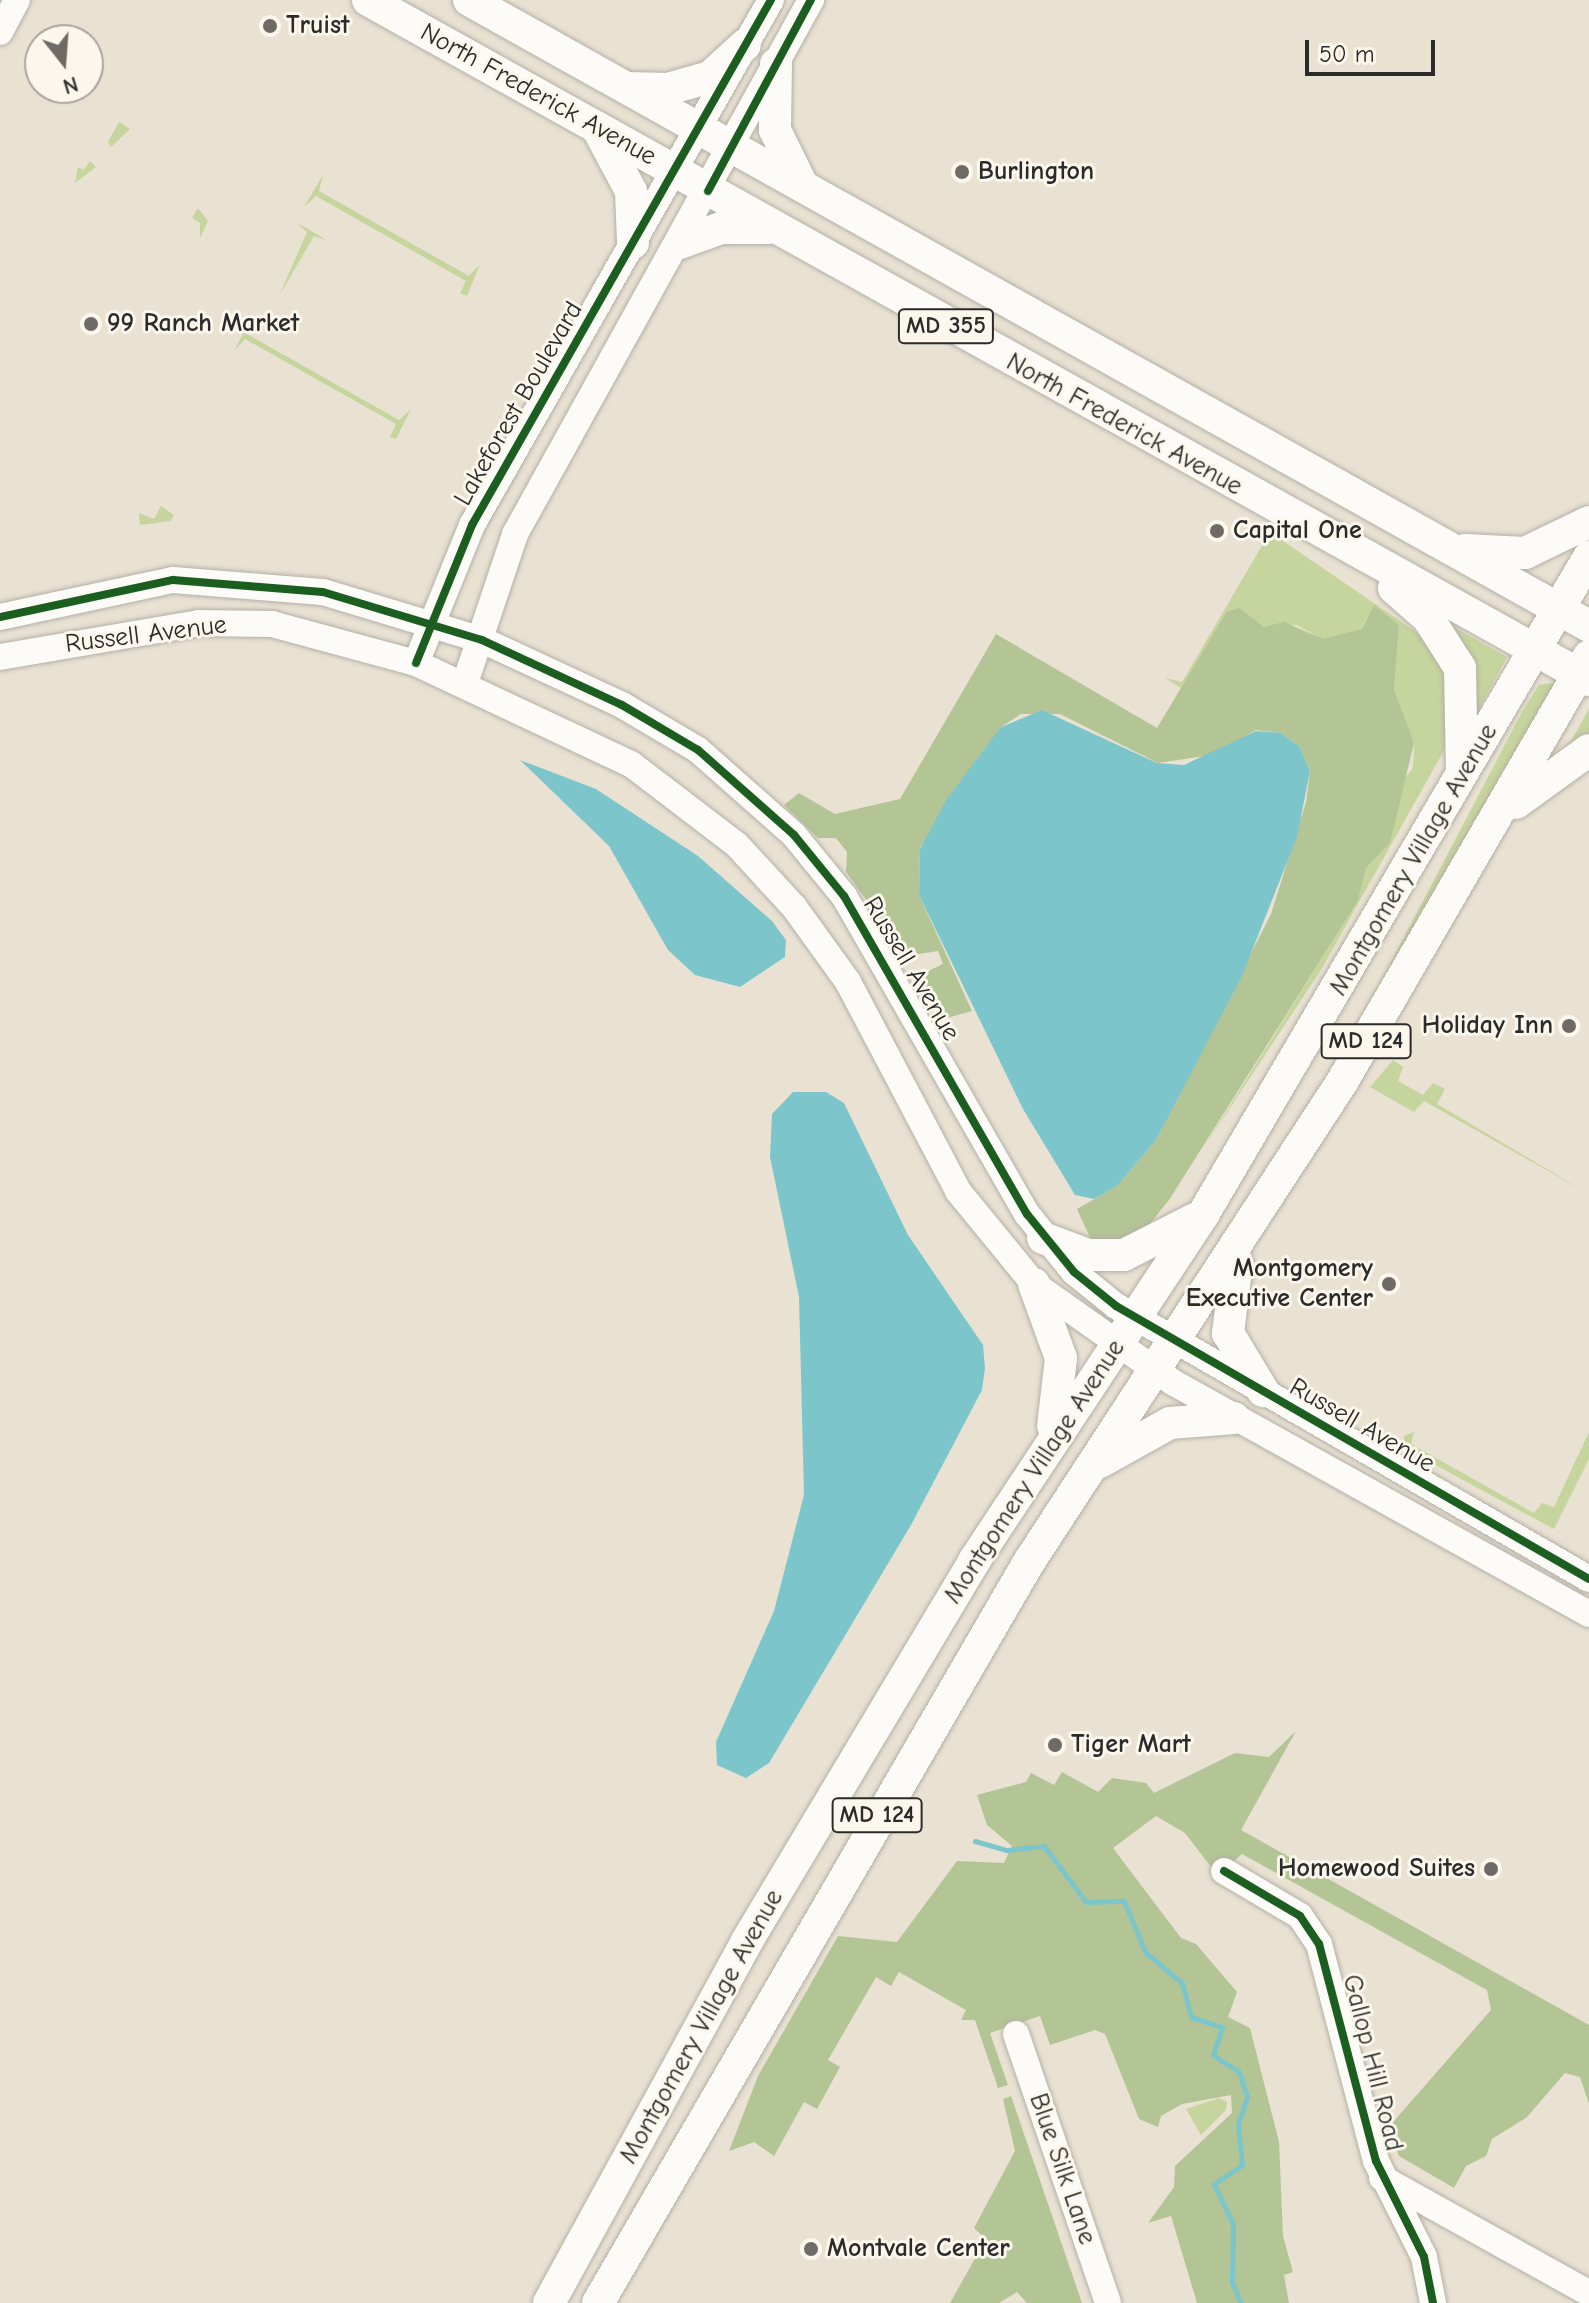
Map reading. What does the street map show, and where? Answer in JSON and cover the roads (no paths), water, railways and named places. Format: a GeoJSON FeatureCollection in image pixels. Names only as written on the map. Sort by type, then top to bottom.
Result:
{"type":"FeatureCollection","features":[{"type":"Feature","properties":{"kind":"main road","name":"North Frederick Avenue"},"geometry":{"type":"LineString","coordinates":[[368,0],[1303,524],[1536,650],[1586,670]]}},
{"type":"Feature","properties":{"kind":"main road","name":"North Frederick Avenue"},"geometry":{"type":"LineString","coordinates":[[469,0],[1589,626]]}},
{"type":"Feature","properties":{"kind":"main road"},"geometry":{"type":"LineString","coordinates":[[622,87],[700,81],[745,45]]}},
{"type":"Feature","properties":{"kind":"main road"},"geometry":{"type":"LineString","coordinates":[[776,64],[777,139],[806,191]]}},
{"type":"Feature","properties":{"kind":"main road"},"geometry":{"type":"LineString","coordinates":[[595,128],[625,170],[633,243]]}},
{"type":"Feature","properties":{"kind":"main road"},"geometry":{"type":"LineString","coordinates":[[680,243],[736,225],[777,229]]}},
{"type":"Feature","properties":{"kind":"main road"},"geometry":{"type":"LineString","coordinates":[[1445,545],[1525,553],[1589,522]]}},
{"type":"Feature","properties":{"kind":"main road"},"geometry":{"type":"LineString","coordinates":[[1303,524],[1391,586],[1449,646],[1465,697],[1460,784]]}},
{"type":"Feature","properties":{"kind":"main road","name":"MD 124"},"geometry":{"type":"LineString","coordinates":[[1536,650],[1589,557]]}},
{"type":"Feature","properties":{"kind":"main road","name":"Montgomery Village Avenue"},"geometry":{"type":"LineString","coordinates":[[549,2303],[747,1941],[1046,1446],[1204,1213],[1460,784],[1536,650]]}},
{"type":"Feature","properties":{"kind":"main road","name":"Montgomery Village Avenue"},"geometry":{"type":"LineString","coordinates":[[598,2303],[866,1834],[1080,1480],[1252,1224],[1369,1036],[1586,670]]}},
{"type":"Feature","properties":{"kind":"main road"},"geometry":{"type":"LineString","coordinates":[[1496,821],[1589,750]]}},
{"type":"Feature","properties":{"kind":"main road"},"geometry":{"type":"LineString","coordinates":[[1325,1011],[1369,1036]]}},
{"type":"Feature","properties":{"kind":"main road"},"geometry":{"type":"LineString","coordinates":[[1043,1238],[1088,1255],[1124,1255],[1204,1213]]}},
{"type":"Feature","properties":{"kind":"main road"},"geometry":{"type":"LineString","coordinates":[[1252,1224],[1227,1300],[1228,1333],[1263,1391]]}},
{"type":"Feature","properties":{"kind":"main road"},"geometry":{"type":"LineString","coordinates":[[1034,1284],[1061,1358],[1046,1446]]}},
{"type":"Feature","properties":{"kind":"main road"},"geometry":{"type":"LineString","coordinates":[[1080,1480],[1170,1423],[1234,1418]]}},
{"type":"Feature","properties":{"kind":"street"},"geometry":{"type":"LineString","coordinates":[[0,32],[17,0]]}},
{"type":"Feature","properties":{"kind":"street","name":"Lakeforest Boulevard"},"geometry":{"type":"LineString","coordinates":[[416,663],[472,525],[771,0]]}},
{"type":"Feature","properties":{"kind":"street"},"geometry":{"type":"LineString","coordinates":[[465,683],[482,640],[515,534],[680,243],[811,0]]}},
{"type":"Feature","properties":{"kind":"street","name":"Russell Avenue"},"geometry":{"type":"LineString","coordinates":[[0,617],[128,586],[225,580],[323,592],[431,622],[482,640],[622,705],[698,750],[794,835],[897,977],[1043,1238],[1074,1272],[1136,1317],[1589,1579]]}},
{"type":"Feature","properties":{"kind":"street","name":"Russell Avenue"},"geometry":{"type":"LineString","coordinates":[[0,657],[199,623],[272,624],[416,663],[465,683],[631,764],[737,845],[834,962],[958,1191],[1034,1284],[1116,1345],[1234,1418],[1589,1614]]}},
{"type":"Feature","properties":{"kind":"street","name":"Gallop Hill Road"},"geometry":{"type":"LineString","coordinates":[[1224,1871],[1288,1907],[1319,1944],[1382,2178],[1424,2257],[1433,2303]]}},
{"type":"Feature","properties":{"kind":"street","name":"Blue Silk Lane"},"geometry":{"type":"LineString","coordinates":[[1016,2034],[1108,2303]]}},
{"type":"Feature","properties":{"kind":"street"},"geometry":{"type":"LineString","coordinates":[[1382,2178],[1589,2293]]}},
{"type":"Feature","properties":{"kind":"water"},"geometry":{"type":"Polygon","coordinates":[[[1042,710],[1157,763],[1184,765],[1256,731],[1281,733],[1299,746],[1310,771],[1297,837],[1242,976],[1156,1140],[1117,1186],[1094,1199],[1075,1195],[1023,1109],[919,895],[920,849],[946,800],[1001,727],[1042,710]]]}},
{"type":"Feature","properties":{"kind":"water"},"geometry":{"type":"Polygon","coordinates":[[[520,760],[596,789],[698,856],[772,921],[786,940],[785,957],[740,987],[695,975],[668,950],[609,846],[520,760]]]}},
{"type":"Feature","properties":{"kind":"water"},"geometry":{"type":"Polygon","coordinates":[[[793,1092],[826,1092],[844,1103],[908,1235],[983,1345],[985,1368],[982,1390],[911,1525],[769,1763],[746,1778],[717,1765],[716,1742],[774,1611],[804,1495],[799,1297],[770,1157],[772,1114],[793,1092]]]}},
{"type":"Feature","properties":{"kind":"waterway"},"geometry":{"type":"LineString","coordinates":[[975,1841],[1007,1850],[1044,1846],[1086,1902],[1124,1901],[1145,1952],[1182,1983],[1191,2017],[1222,2027],[1213,2055],[1239,2072],[1247,2097],[1238,2125],[1242,2165],[1214,2184],[1233,2224],[1232,2282],[1241,2303]]}},
{"type":"Feature","properties":{"kind":"place","name":"Truist"},"geometry":{"type":"Point","coordinates":[270,26]}},
{"type":"Feature","properties":{"kind":"place","name":"Burlington"},"geometry":{"type":"Point","coordinates":[962,172]}},
{"type":"Feature","properties":{"kind":"place","name":"99 Ranch Market"},"geometry":{"type":"Point","coordinates":[91,324]}},
{"type":"Feature","properties":{"kind":"place","name":"Capital One"},"geometry":{"type":"Point","coordinates":[1217,531]}},
{"type":"Feature","properties":{"kind":"place","name":"Holiday Inn"},"geometry":{"type":"Point","coordinates":[1569,1026]}},
{"type":"Feature","properties":{"kind":"place","name":"Montgomery Executive Center"},"geometry":{"type":"Point","coordinates":[1389,1284]}},
{"type":"Feature","properties":{"kind":"place","name":"Tiger Mart"},"geometry":{"type":"Point","coordinates":[1055,1745]}},
{"type":"Feature","properties":{"kind":"place","name":"Homewood Suites"},"geometry":{"type":"Point","coordinates":[1491,1869]}},
{"type":"Feature","properties":{"kind":"place","name":"Montvale Center"},"geometry":{"type":"Point","coordinates":[811,2249]}}]}
